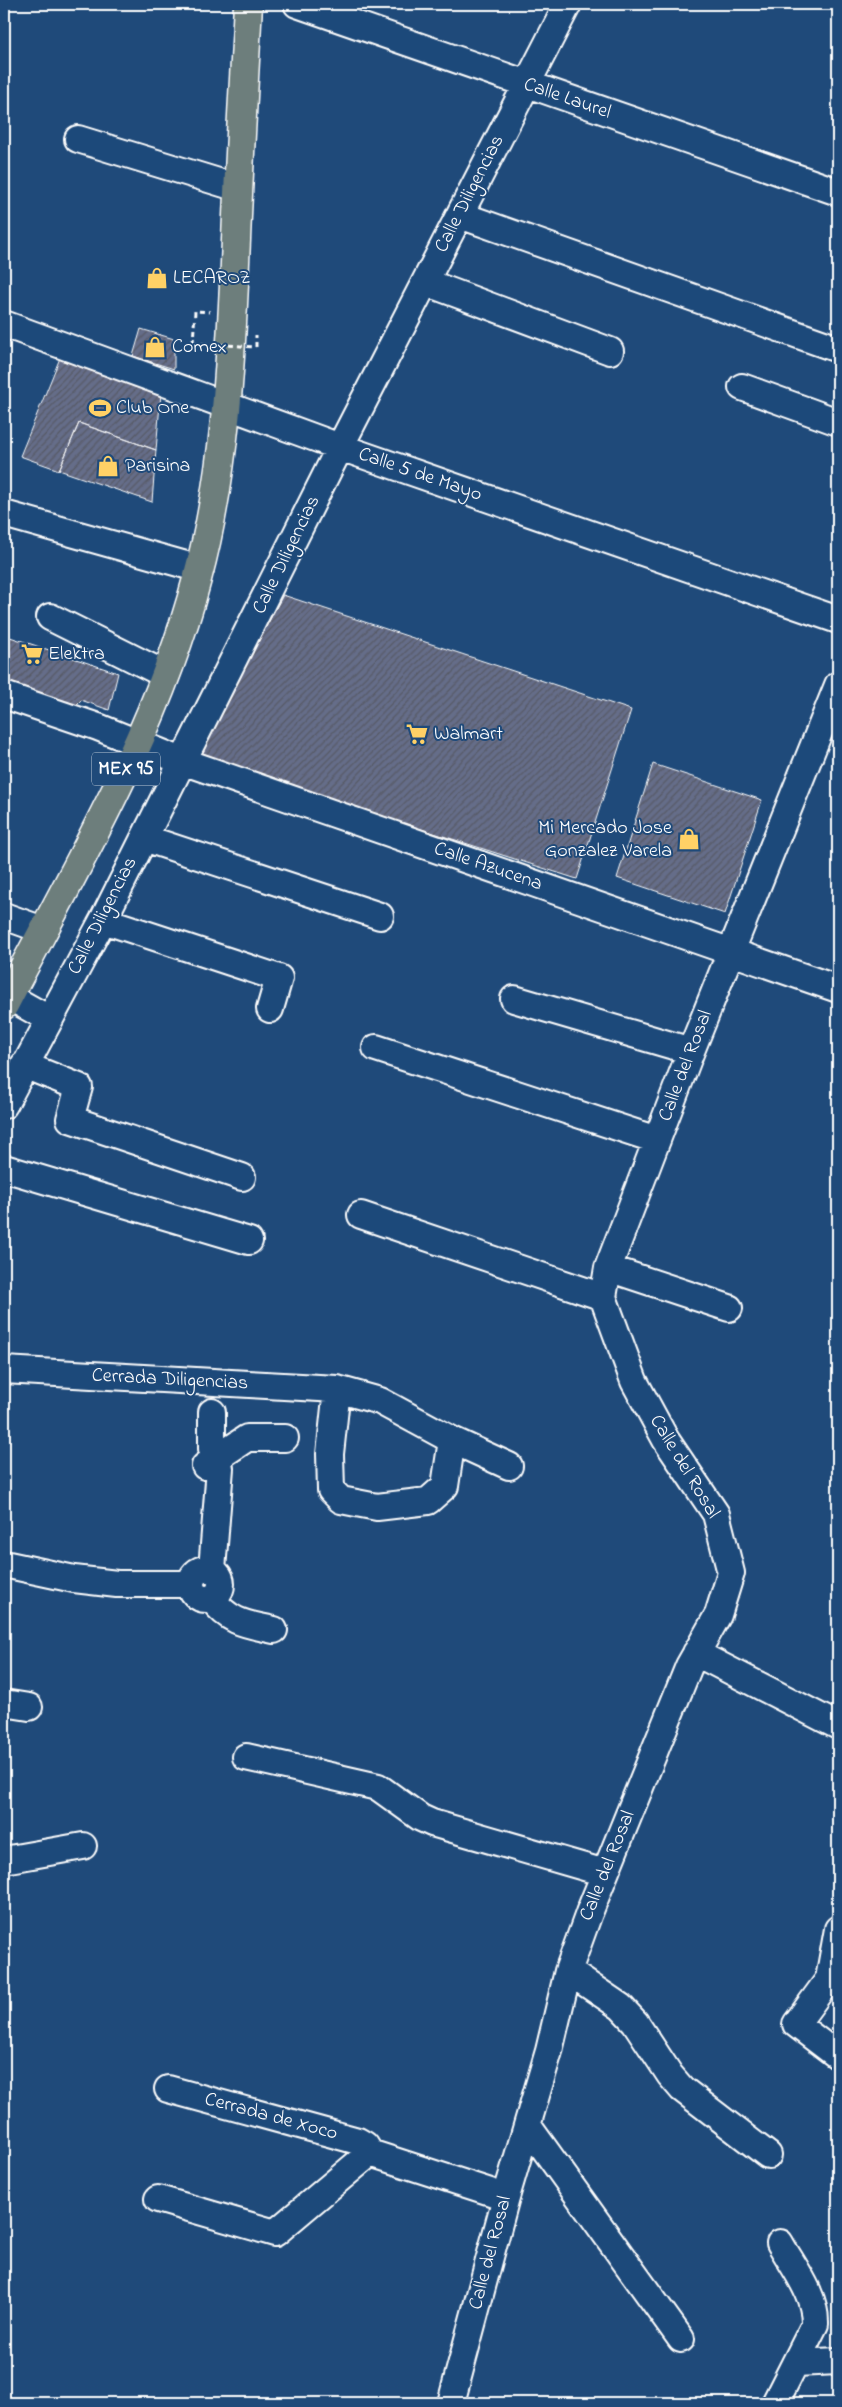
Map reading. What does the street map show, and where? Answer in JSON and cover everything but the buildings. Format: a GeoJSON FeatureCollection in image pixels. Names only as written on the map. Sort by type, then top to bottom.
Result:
{"type":"FeatureCollection","features":[{"type":"Feature","properties":{"kind":"main road","name":"MEX 95"},"geometry":{"type":"LineString","coordinates":[[6,1000],[140,743],[166,675],[200,569],[220,473],[227,404],[248,4]]}},
{"type":"Feature","properties":{"kind":"street","name":"Calle Laurel"},"geometry":{"type":"LineString","coordinates":[[297,4],[838,192]]}},
{"type":"Feature","properties":{"kind":"street","name":"Calle Diligencias"},"geometry":{"type":"LineString","coordinates":[[4,1105],[103,920],[340,447],[568,4]]}},
{"type":"Feature","properties":{"kind":"street"},"geometry":{"type":"LineString","coordinates":[[78,139],[238,188]]}},
{"type":"Feature","properties":{"kind":"street"},"geometry":{"type":"LineString","coordinates":[[460,215],[838,349]]}},
{"type":"Feature","properties":{"kind":"street"},"geometry":{"type":"LineString","coordinates":[[425,282],[610,351]]}},
{"type":"Feature","properties":{"kind":"street","name":"Calle 5 de Mayo"},"geometry":{"type":"LineString","coordinates":[[4,324],[227,404],[340,447],[838,620]]}},
{"type":"Feature","properties":{"kind":"street"},"geometry":{"type":"LineString","coordinates":[[742,387],[838,422]]}},
{"type":"Feature","properties":{"kind":"street"},"geometry":{"type":"LineString","coordinates":[[4,514],[200,569]]}},
{"type":"Feature","properties":{"kind":"street"},"geometry":{"type":"LineString","coordinates":[[50,617],[166,675]]}},
{"type":"Feature","properties":{"kind":"street","name":"Calle del Rosal"},"geometry":{"type":"LineString","coordinates":[[451,2403],[506,2196],[549,2051],[568,1971],[604,1873],[696,1653],[718,1615],[730,1573],[716,1514],[666,1440],[634,1381],[603,1297],[608,1268],[691,1051],[838,685]]}},
{"type":"Feature","properties":{"kind":"street","name":"Calle Azucena"},"geometry":{"type":"LineString","coordinates":[[4,695],[98,727],[182,761],[838,989]]}},
{"type":"Feature","properties":{"kind":"street"},"geometry":{"type":"LineString","coordinates":[[144,838],[380,916]]}},
{"type":"Feature","properties":{"kind":"street"},"geometry":{"type":"LineString","coordinates":[[4,916],[43,930]]}},
{"type":"Feature","properties":{"kind":"street"},"geometry":{"type":"LineString","coordinates":[[103,920],[279,978],[270,1009]]}},
{"type":"Feature","properties":{"kind":"street"},"geometry":{"type":"LineString","coordinates":[[514,999],[691,1051]]}},
{"type":"Feature","properties":{"kind":"street"},"geometry":{"type":"LineString","coordinates":[[6,1000],[49,1019]]}},
{"type":"Feature","properties":{"kind":"street"},"geometry":{"type":"LineString","coordinates":[[376,1048],[657,1140]]}},
{"type":"Feature","properties":{"kind":"street"},"geometry":{"type":"LineString","coordinates":[[24,1065],[79,1087],[70,1119],[242,1178]]}},
{"type":"Feature","properties":{"kind":"street"},"geometry":{"type":"LineString","coordinates":[[4,1168],[249,1241]]}},
{"type":"Feature","properties":{"kind":"street"},"geometry":{"type":"LineString","coordinates":[[361,1215],[603,1297]]}},
{"type":"Feature","properties":{"kind":"street"},"geometry":{"type":"LineString","coordinates":[[608,1268],[729,1308]]}},
{"type":"Feature","properties":{"kind":"street","name":"Cerrada Diligencias"},"geometry":{"type":"LineString","coordinates":[[4,1370],[337,1390],[380,1400],[452,1440],[509,1466]]}},
{"type":"Feature","properties":{"kind":"street"},"geometry":{"type":"LineString","coordinates":[[337,1390],[330,1454],[331,1490],[341,1500],[377,1506],[428,1501],[445,1486],[452,1440]]}},
{"type":"Feature","properties":{"kind":"street"},"geometry":{"type":"LineString","coordinates":[[212,1412],[204,1581],[222,1612],[237,1622],[274,1630]]}},
{"type":"Feature","properties":{"kind":"street"},"geometry":{"type":"LineString","coordinates":[[211,1458],[247,1438],[286,1438]]}},
{"type":"Feature","properties":{"kind":"street"},"geometry":{"type":"LineString","coordinates":[[4,1564],[74,1579],[117,1584],[204,1581]]}},
{"type":"Feature","properties":{"kind":"street"},"geometry":{"type":"LineString","coordinates":[[696,1653],[838,1726]]}},
{"type":"Feature","properties":{"kind":"street"},"geometry":{"type":"LineString","coordinates":[[4,1703],[29,1707]]}},
{"type":"Feature","properties":{"kind":"street"},"geometry":{"type":"LineString","coordinates":[[246,1757],[378,1787],[421,1818],[432,1823],[604,1873]]}},
{"type":"Feature","properties":{"kind":"street"},"geometry":{"type":"LineString","coordinates":[[4,1860],[83,1846]]}},
{"type":"Feature","properties":{"kind":"street"},"geometry":{"type":"LineString","coordinates":[[838,1928],[829,1979],[796,2024],[838,2056]]}},
{"type":"Feature","properties":{"kind":"street"},"geometry":{"type":"LineString","coordinates":[[568,1971],[621,2007],[635,2022],[670,2075],[682,2089],[768,2155]]}},
{"type":"Feature","properties":{"kind":"street","name":"Cerrada de Xoco"},"geometry":{"type":"LineString","coordinates":[[168,2089],[358,2141],[365,2145],[370,2153],[506,2196]]}},
{"type":"Feature","properties":{"kind":"street"},"geometry":{"type":"LineString","coordinates":[[528,2126],[681,2339]]}},
{"type":"Feature","properties":{"kind":"street","name":"Cerrada de Xoco"},"geometry":{"type":"LineString","coordinates":[[158,2199],[275,2232],[370,2153]]}},
{"type":"Feature","properties":{"kind":"street"},"geometry":{"type":"LineString","coordinates":[[775,2403],[815,2324],[816,2310],[812,2299],[780,2243]]}},
{"type":"Feature","properties":{"kind":"street"},"geometry":{"type":"LineString","coordinates":[[796,2362],[838,2361]]}},
{"type":"Feature","properties":{"kind":"path"},"geometry":{"type":"LineString","coordinates":[[233,314],[195,311],[193,343],[256,347]]}},
{"type":"Feature","properties":{"kind":"place","name":"LECAROZ"},"geometry":{"type":"Point","coordinates":[157,278]}},
{"type":"Feature","properties":{"kind":"place","name":"Comex"},"geometry":{"type":"Point","coordinates":[155,347]}},
{"type":"Feature","properties":{"kind":"place","name":"Club One"},"geometry":{"type":"Point","coordinates":[100,408]}},
{"type":"Feature","properties":{"kind":"place","name":"Parisina"},"geometry":{"type":"Point","coordinates":[108,466]}},
{"type":"Feature","properties":{"kind":"place","name":"Elektra"},"geometry":{"type":"Point","coordinates":[32,654]}},
{"type":"Feature","properties":{"kind":"place","name":"Walmart"},"geometry":{"type":"Point","coordinates":[417,734]}},
{"type":"Feature","properties":{"kind":"place","name":"Mi Mercado Jose Gonzalez Varela"},"geometry":{"type":"Point","coordinates":[689,839]}}]}
